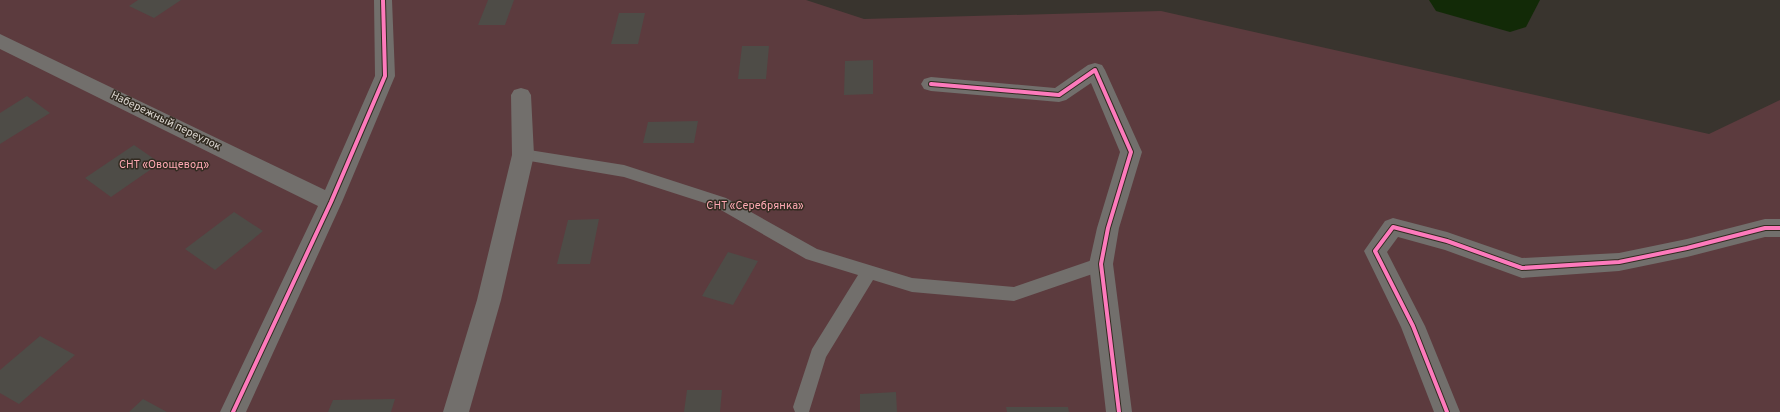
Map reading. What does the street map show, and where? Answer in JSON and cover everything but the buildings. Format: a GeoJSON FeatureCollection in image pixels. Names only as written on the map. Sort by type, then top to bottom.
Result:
{"type":"FeatureCollection","features":[{"type":"Feature","properties":{"kind":"street"},"geometry":{"type":"LineString","coordinates":[[233,412],[331,202],[385,76],[383,0]]}},
{"type":"Feature","properties":{"kind":"street","name":"Набережный переулок"},"geometry":{"type":"LineString","coordinates":[[0,41],[331,202]]}},
{"type":"Feature","properties":{"kind":"street"},"geometry":{"type":"LineString","coordinates":[[931,84],[1059,95],[1095,70],[1130,152],[1108,228],[1101,264],[1119,412]]}},
{"type":"Feature","properties":{"kind":"street"},"geometry":{"type":"LineString","coordinates":[[456,412],[489,300],[524,155],[521,95]]}},
{"type":"Feature","properties":{"kind":"street"},"geometry":{"type":"LineString","coordinates":[[1447,412],[1413,326],[1375,251],[1393,227],[1447,241],[1522,268],[1619,262],[1687,248],[1765,228],[1780,228]]}},
{"type":"Feature","properties":{"kind":"lane"},"geometry":{"type":"LineString","coordinates":[[524,155],[624,171],[720,202],[812,254],[912,285],[1014,294],[1101,264]]}},
{"type":"Feature","properties":{"kind":"lane"},"geometry":{"type":"LineString","coordinates":[[802,406],[818,355],[869,272]]}},
{"type":"Feature","properties":{"kind":"green space"},"geometry":{"type":"Polygon","coordinates":[[[0,0],[806,0],[864,19],[1161,11],[1709,134],[1780,100],[1780,412],[0,412],[0,0]]]}},
{"type":"Feature","properties":{"kind":"green space"},"geometry":{"type":"Polygon","coordinates":[[[1449,0],[1519,0],[1510,16],[1449,0]]]}},
{"type":"Feature","properties":{"kind":"waterway"},"geometry":{"type":"LineString","coordinates":[[1452,0],[1510,16],[1517,0]]}},
{"type":"Feature","properties":{"kind":"cycle path"},"geometry":{"type":"LineString","coordinates":[[233,412],[331,202],[385,76],[383,0]]}},
{"type":"Feature","properties":{"kind":"cycle path"},"geometry":{"type":"LineString","coordinates":[[931,84],[1059,95],[1095,70],[1131,152],[1108,228],[1101,264],[1119,412]]}},
{"type":"Feature","properties":{"kind":"cycle path"},"geometry":{"type":"LineString","coordinates":[[1447,412],[1413,326],[1375,251],[1393,227],[1447,241],[1522,268],[1619,262],[1687,248],[1765,228],[1780,228]]}},
{"type":"Feature","properties":{"kind":"park label","name":"СНТ «Овощевод»"},"geometry":{"type":"Point","coordinates":[164,165]}},
{"type":"Feature","properties":{"kind":"park label","name":"СНТ «Серебрянка»"},"geometry":{"type":"Point","coordinates":[755,206]}}]}
